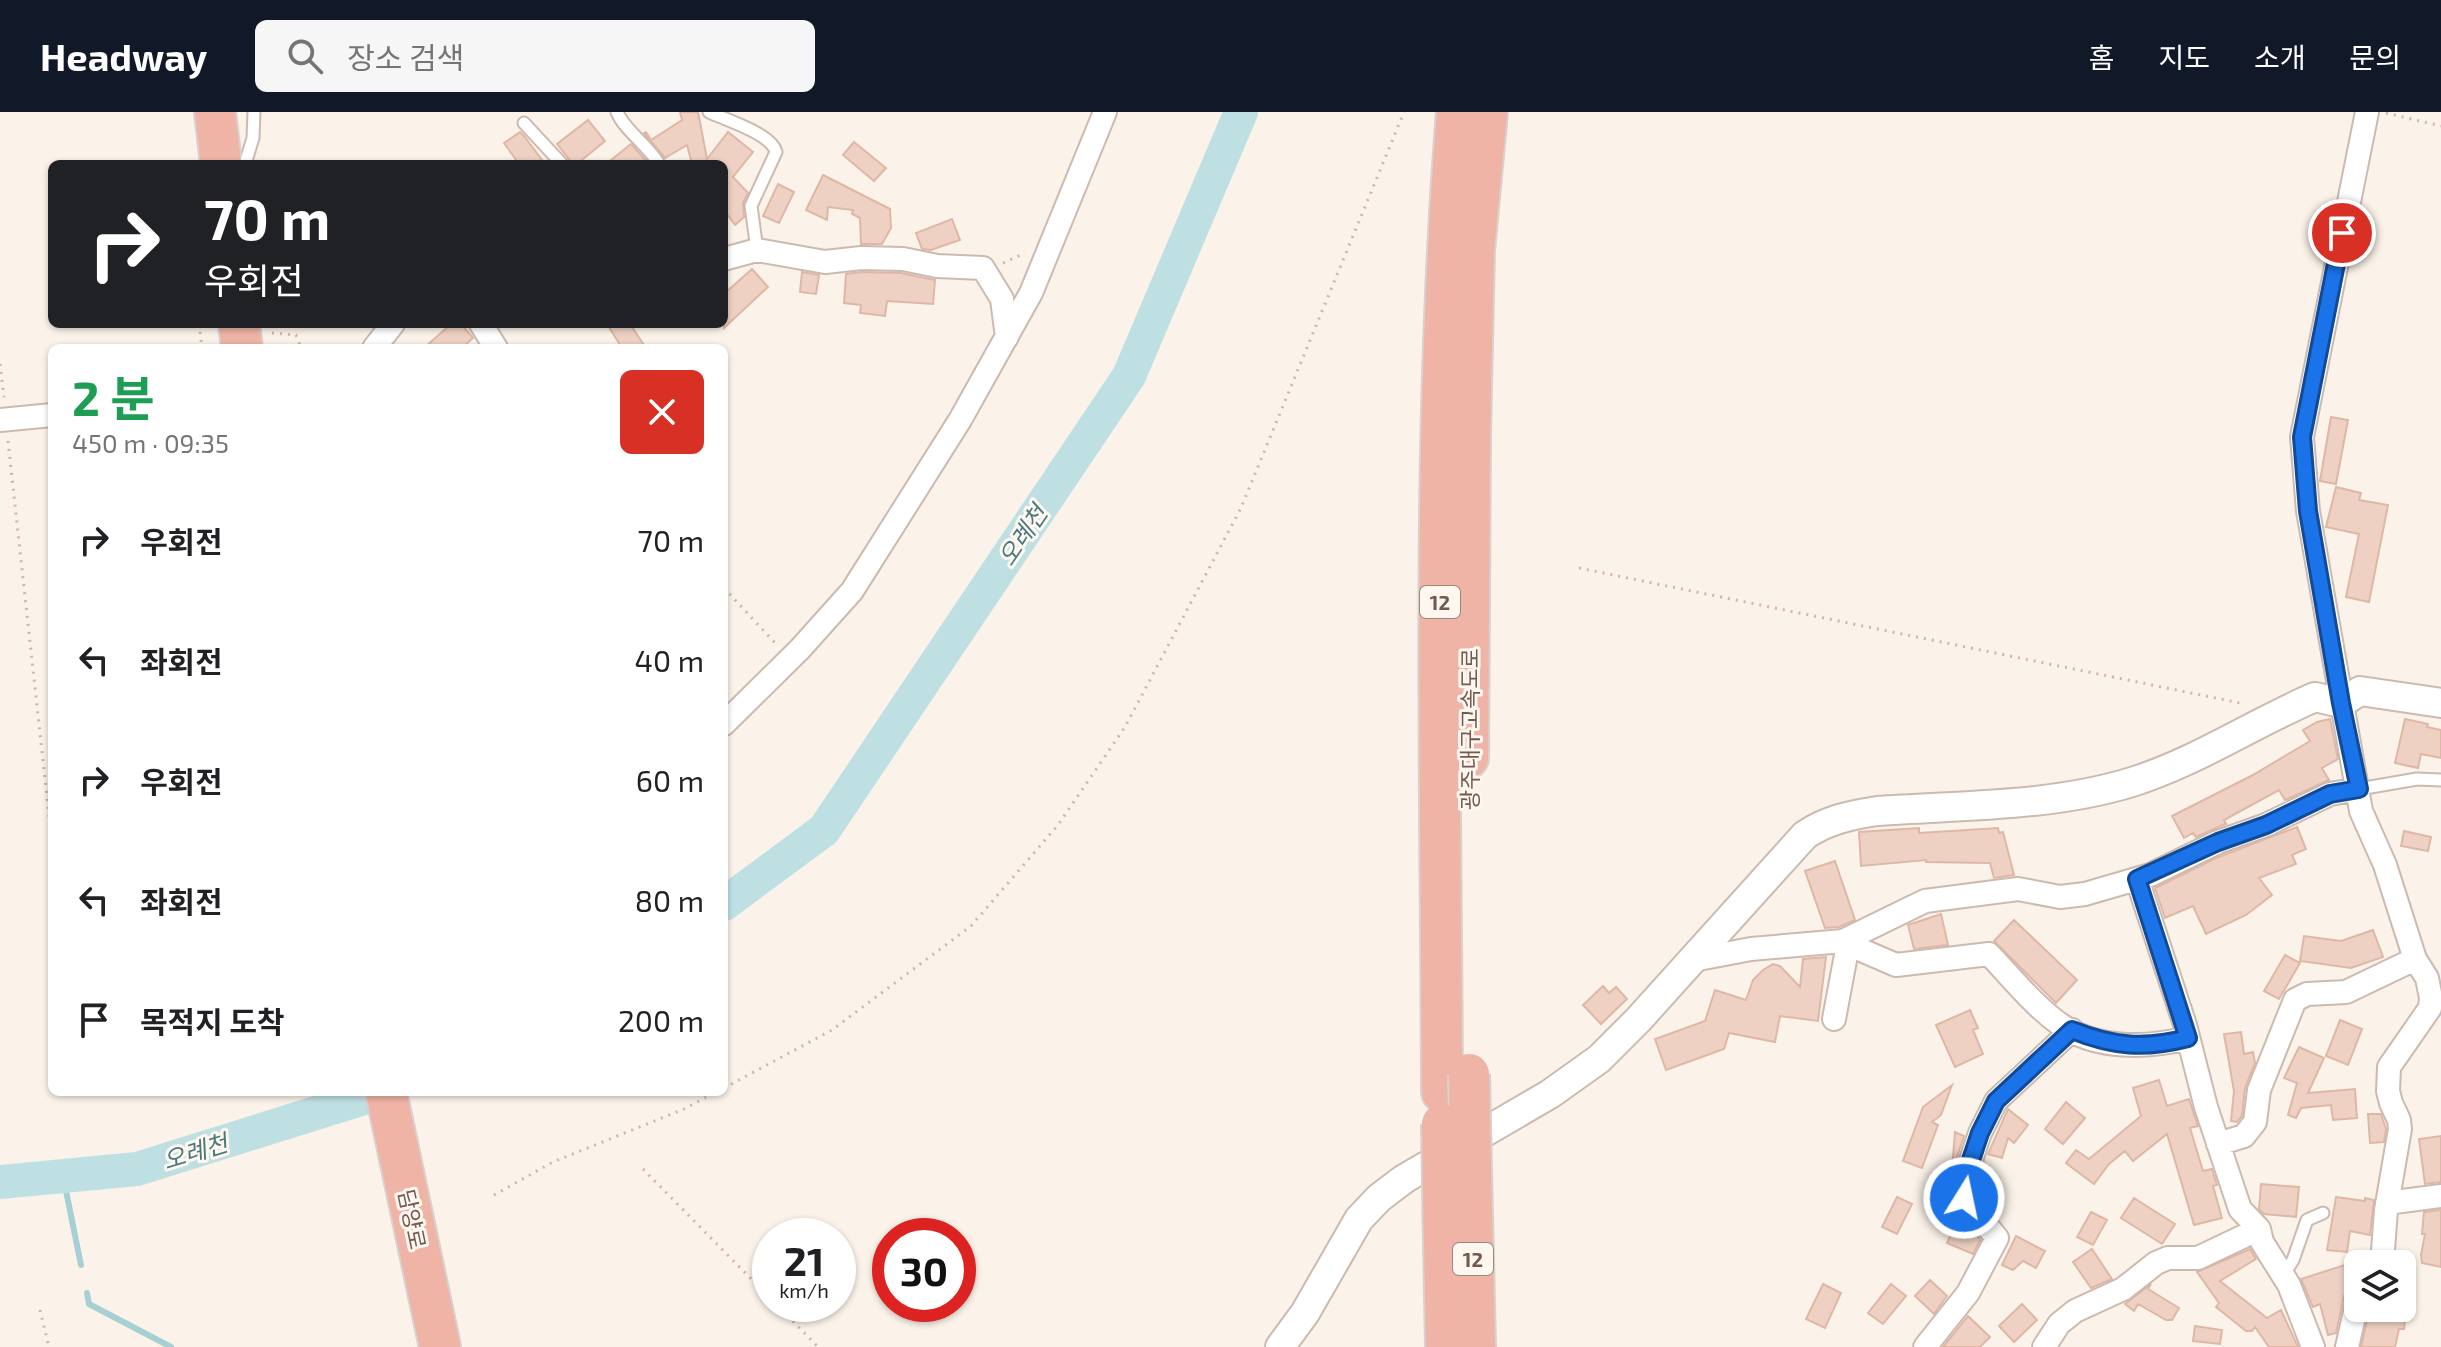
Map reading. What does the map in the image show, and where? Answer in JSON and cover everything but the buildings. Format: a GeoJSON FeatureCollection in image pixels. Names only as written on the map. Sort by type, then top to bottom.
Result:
{"type":"FeatureCollection","features":[{"type":"Feature","properties":{"kind":"highway"},"geometry":{"type":"LineString","coordinates":[[215,112],[221,160]]}},
{"type":"Feature","properties":{"kind":"highway","name":"광주대구고속도로"},"geometry":{"type":"LineString","coordinates":[[1457,112],[1446,247],[1440,424],[1457,1178],[1475,1347]]}},
{"type":"Feature","properties":{"kind":"highway","name":"광주대구고속도로"},"geometry":{"type":"LineString","coordinates":[[1455,1083],[1474,250],[1487,112]]}},
{"type":"Feature","properties":{"kind":"highway","name":"담양로"},"geometry":{"type":"LineString","coordinates":[[387,1096],[440,1347]]}},
{"type":"Feature","properties":{"kind":"highway","name":"광주대구고속도로"},"geometry":{"type":"LineString","coordinates":[[1446,1347],[1457,1178]]}},
{"type":"Feature","properties":{"kind":"street"},"geometry":{"type":"LineString","coordinates":[[728,720],[790,660],[852,591],[960,420],[1031,293],[1105,112]]}},
{"type":"Feature","properties":{"kind":"street"},"geometry":{"type":"LineString","coordinates":[[2367,112],[2302,437],[2308,511],[2361,811],[2385,865],[2415,959],[2427,978],[2431,998],[2430,1008],[2389,1067],[2387,1078],[2391,1103],[2400,1129],[2387,1203],[2383,1250]]}},
{"type":"Feature","properties":{"kind":"street"},"geometry":{"type":"LineString","coordinates":[[728,258],[757,250],[825,262],[861,258],[903,259],[937,266],[983,268],[1002,299],[1007,337]]}},
{"type":"Feature","properties":{"kind":"street"},"geometry":{"type":"LineString","coordinates":[[377,344],[390,328]]}},
{"type":"Feature","properties":{"kind":"street"},"geometry":{"type":"LineString","coordinates":[[3,419],[48,415]]}},
{"type":"Feature","properties":{"kind":"street"},"geometry":{"type":"LineString","coordinates":[[1280,1347],[1305,1313],[1359,1219],[1379,1198],[1404,1179],[1599,1059],[1629,1030],[1805,835],[1826,822],[1877,811],[2060,798],[2101,790],[2153,775],[2315,697],[2341,703],[2360,691],[2441,703]]}},
{"type":"Feature","properties":{"kind":"street"},"geometry":{"type":"LineString","coordinates":[[1693,960],[1751,949],[1827,944],[1849,939],[1925,901],[2018,889],[2073,897],[2137,879],[2218,842],[2266,825],[2330,794],[2359,789]]}},
{"type":"Feature","properties":{"kind":"street"},"geometry":{"type":"LineString","coordinates":[[2137,879],[2240,1209],[2259,1229],[2262,1242],[2283,1277],[2313,1347]]}},
{"type":"Feature","properties":{"kind":"street"},"geometry":{"type":"LineString","coordinates":[[1834,1019],[1849,939]]}},
{"type":"Feature","properties":{"kind":"street"},"geometry":{"type":"LineString","coordinates":[[1849,939],[1852,946],[1896,965],[1989,954],[2062,1026],[2092,1038],[2135,1047],[2188,1038]]}},
{"type":"Feature","properties":{"kind":"street"},"geometry":{"type":"LineString","coordinates":[[2218,1144],[2244,1136],[2255,1122],[2259,1090],[2295,1000],[2307,994],[2346,992],[2415,959]]}},
{"type":"Feature","properties":{"kind":"street"},"geometry":{"type":"LineString","coordinates":[[1925,1347],[1968,1293],[1997,1238],[1964,1198],[1970,1163],[1980,1133],[1996,1101],[2072,1030]]}},
{"type":"Feature","properties":{"kind":"street"},"geometry":{"type":"LineString","coordinates":[[2387,1203],[2441,1196]]}},
{"type":"Feature","properties":{"kind":"street"},"geometry":{"type":"LineString","coordinates":[[2044,1347],[2059,1324],[2075,1311],[2123,1289],[2156,1263],[2168,1258],[2198,1258],[2259,1229]]}},
{"type":"Feature","properties":{"kind":"street"},"geometry":{"type":"LineString","coordinates":[[2347,1347],[2353,1322]]}},
{"type":"Feature","properties":{"kind":"lane"},"geometry":{"type":"LineString","coordinates":[[246,160],[253,138],[254,112]]}},
{"type":"Feature","properties":{"kind":"lane"},"geometry":{"type":"LineString","coordinates":[[617,112],[622,124],[640,138],[656,160]]}},
{"type":"Feature","properties":{"kind":"lane"},"geometry":{"type":"LineString","coordinates":[[709,112],[768,139],[776,148],[751,206],[757,250]]}},
{"type":"Feature","properties":{"kind":"lane"},"geometry":{"type":"LineString","coordinates":[[524,123],[558,160]]}},
{"type":"Feature","properties":{"kind":"lane"},"geometry":{"type":"LineString","coordinates":[[2359,789],[2400,781],[2441,780]]}},
{"type":"Feature","properties":{"kind":"lane"},"geometry":{"type":"LineString","coordinates":[[2283,1277],[2293,1260],[2307,1220],[2323,1213]]}},
{"type":"Feature","properties":{"kind":"path"},"geometry":{"type":"LineString","coordinates":[[728,1086],[832,1030],[971,926],[1058,825],[1125,727],[1241,508],[1404,112]]}},
{"type":"Feature","properties":{"kind":"path"},"geometry":{"type":"LineString","coordinates":[[2381,112],[2441,126]]}},
{"type":"Feature","properties":{"kind":"path"},"geometry":{"type":"LineString","coordinates":[[983,268],[1009,261],[1056,233]]}},
{"type":"Feature","properties":{"kind":"path"},"geometry":{"type":"LineString","coordinates":[[251,335],[296,335],[299,344]]}},
{"type":"Feature","properties":{"kind":"path"},"geometry":{"type":"LineString","coordinates":[[0,364],[3,419],[48,808]]}},
{"type":"Feature","properties":{"kind":"path"},"geometry":{"type":"LineString","coordinates":[[1579,568],[2241,701],[2268,719]]}},
{"type":"Feature","properties":{"kind":"path"},"geometry":{"type":"LineString","coordinates":[[728,592],[790,660]]}},
{"type":"Feature","properties":{"kind":"path"},"geometry":{"type":"LineString","coordinates":[[494,1195],[553,1162],[684,1109],[708,1096]]}},
{"type":"Feature","properties":{"kind":"path"},"geometry":{"type":"LineString","coordinates":[[643,1169],[752,1280]]}},
{"type":"Feature","properties":{"kind":"path"},"geometry":{"type":"LineString","coordinates":[[40,1310],[49,1347]]}},
{"type":"Feature","properties":{"kind":"path"},"geometry":{"type":"LineString","coordinates":[[794,1322],[818,1347]]}},
{"type":"Feature","properties":{"kind":"waterway","name":"오례천"},"geometry":{"type":"LineString","coordinates":[[728,901],[824,830],[1129,376],[1241,112]]}},
{"type":"Feature","properties":{"kind":"waterway","name":"오례천"},"geometry":{"type":"LineString","coordinates":[[0,1182],[137,1169],[370,1096]]}},
{"type":"Feature","properties":{"kind":"waterway"},"geometry":{"type":"LineString","coordinates":[[63,1176],[81,1265]]}},
{"type":"Feature","properties":{"kind":"waterway"},"geometry":{"type":"LineString","coordinates":[[87,1293],[89,1304],[171,1347]]}},
{"type":"Feature","properties":{"kind":"route"},"geometry":{"type":"LineString","coordinates":[[1964,1198],[1970,1163],[1996,1101],[2072,1030],[2092,1038],[2135,1047],[2188,1038],[2137,879],[2218,842],[2266,825],[2330,794],[2359,789],[2308,511],[2302,437],[2342,233]]}}]}
